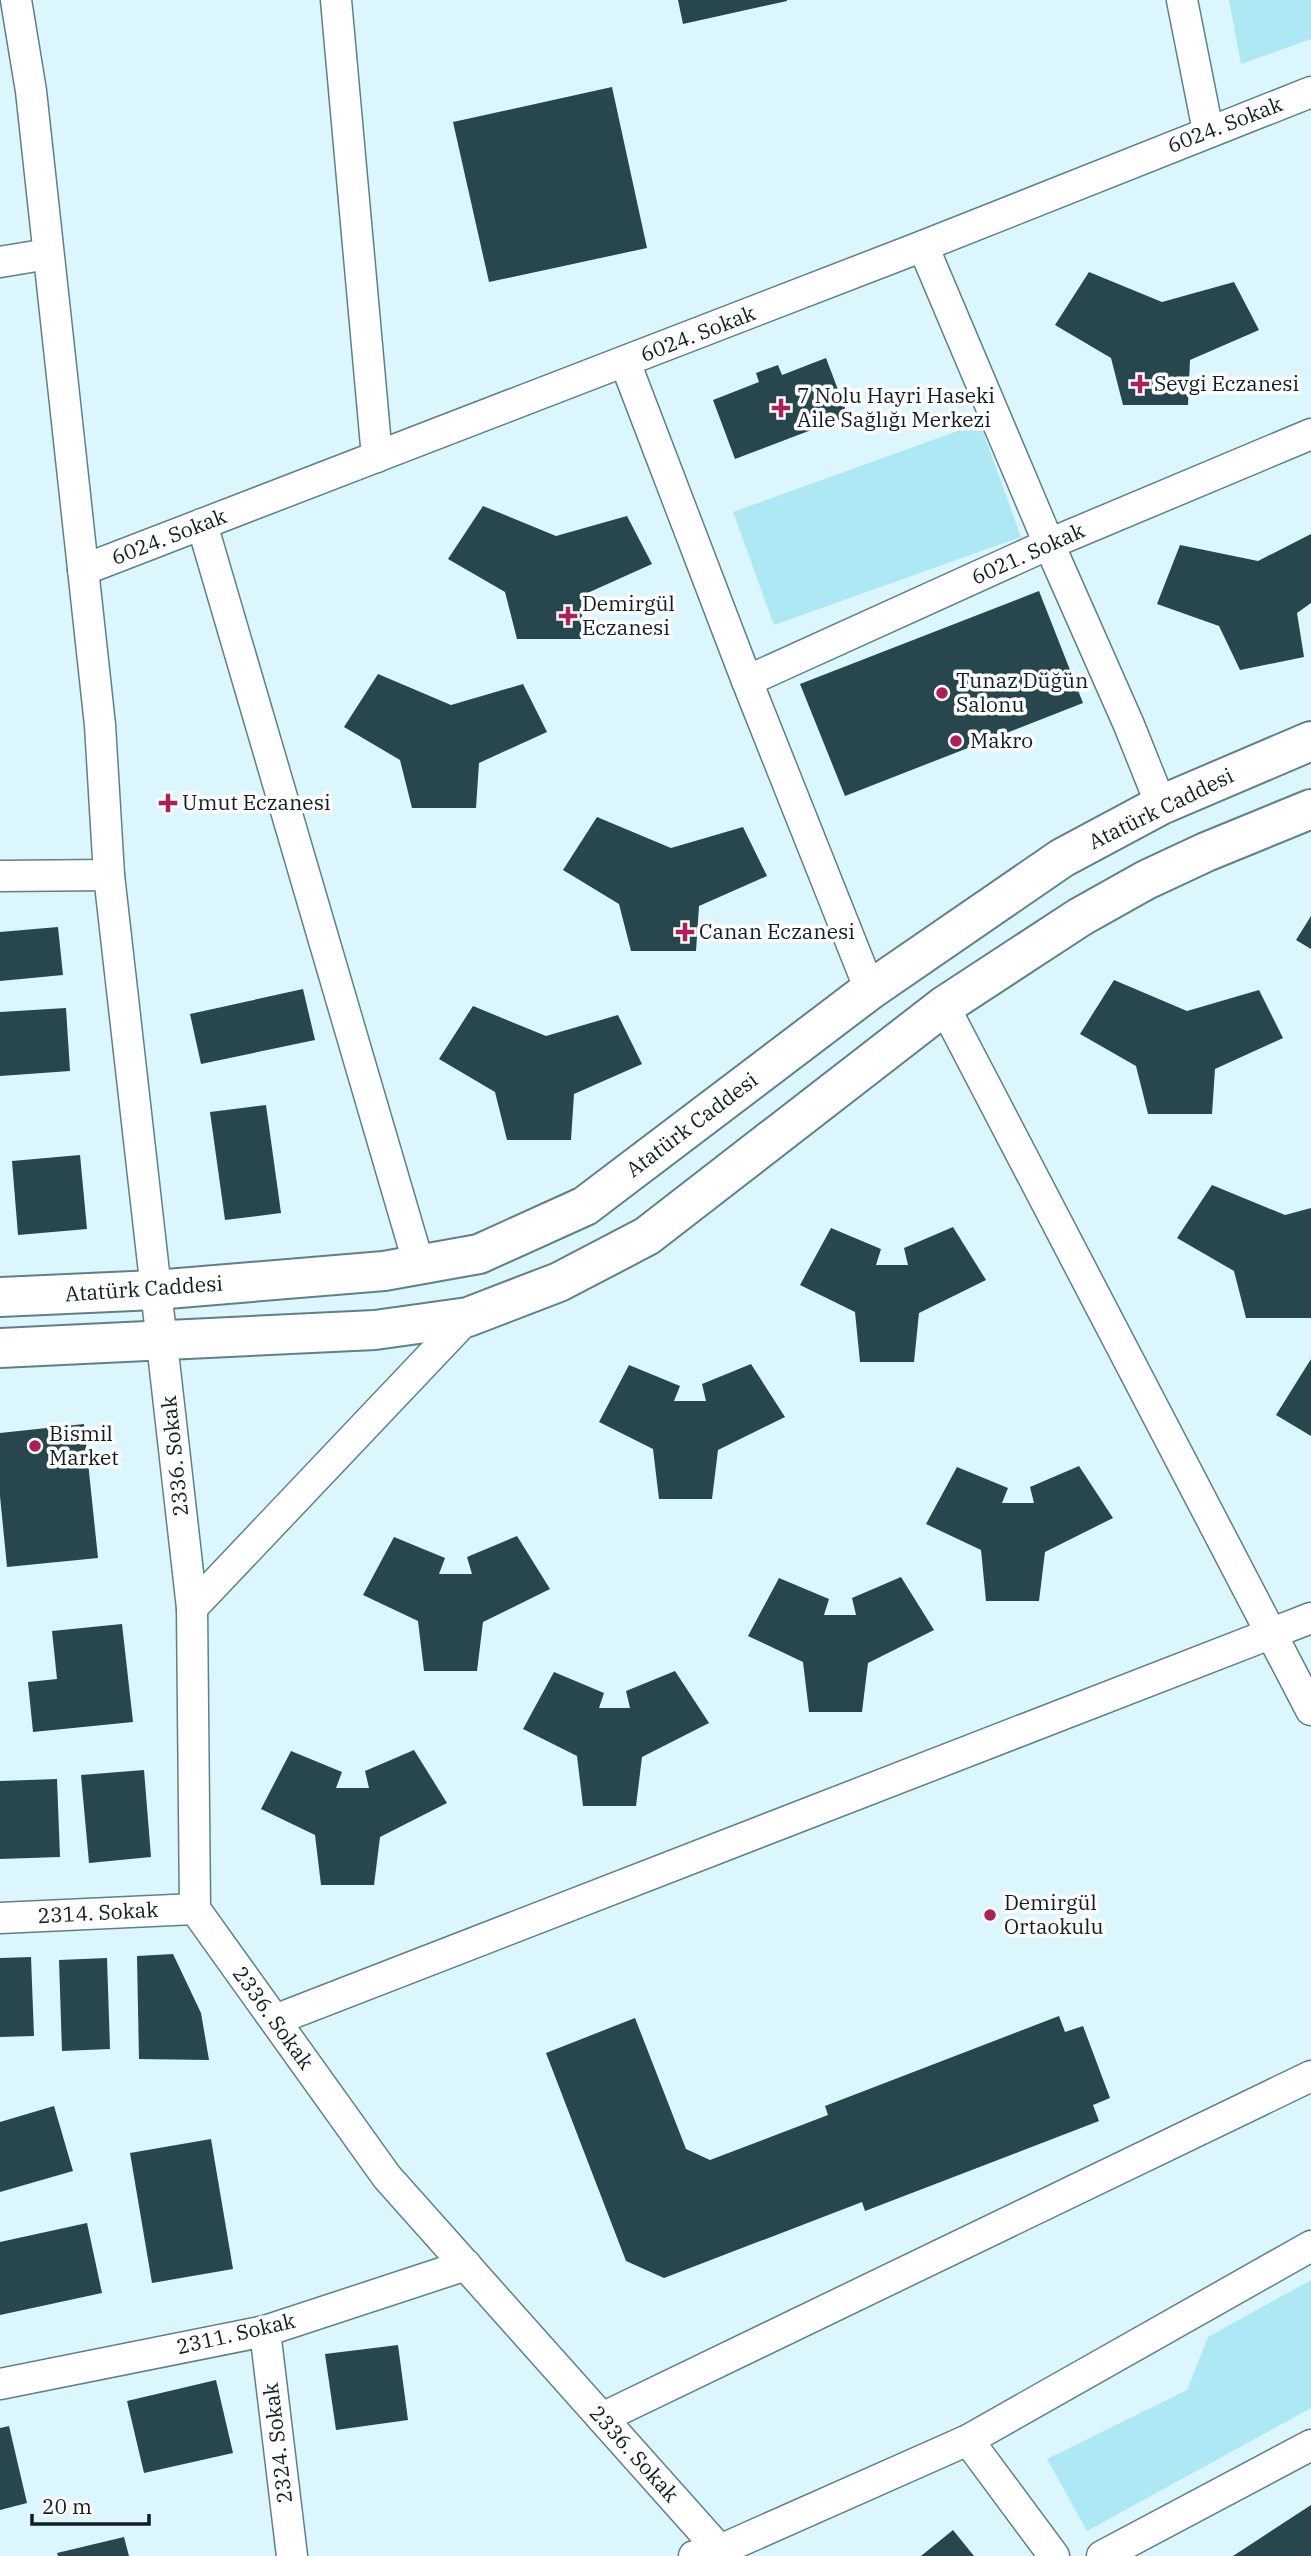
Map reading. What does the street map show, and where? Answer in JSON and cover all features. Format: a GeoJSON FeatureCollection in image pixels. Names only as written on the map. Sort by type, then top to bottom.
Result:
{"type":"FeatureCollection","features":[{"type":"Feature","properties":{"kind":"main road","name":"Atatürk Caddesi"},"geometry":{"type":"LineString","coordinates":[[0,1297],[155,1290],[384,1271],[480,1254],[585,1206],[870,990],[1062,858],[1161,805],[1311,741]]}},
{"type":"Feature","properties":{"kind":"main road"},"geometry":{"type":"LineString","coordinates":[[0,1348],[376,1330],[468,1317],[559,1282],[647,1236],[944,1006],[1080,917],[1146,880],[1311,809]]}},
{"type":"Feature","properties":{"kind":"street","name":"2336. Sokak"},"geometry":{"type":"LineString","coordinates":[[16,0],[31,91],[100,725],[109,875],[192,1608],[195,1909],[387,2177],[602,2417],[713,2554]]}},
{"type":"Feature","properties":{"kind":"street"},"geometry":{"type":"LineString","coordinates":[[336,0],[377,457]]}},
{"type":"Feature","properties":{"kind":"street"},"geometry":{"type":"LineString","coordinates":[[1182,0],[1208,131]]}},
{"type":"Feature","properties":{"kind":"street","name":"6024. Sokak"},"geometry":{"type":"LineString","coordinates":[[83,570],[923,247],[1311,92]]}},
{"type":"Feature","properties":{"kind":"street"},"geometry":{"type":"LineString","coordinates":[[923,247],[1161,805]]}},
{"type":"Feature","properties":{"kind":"street"},"geometry":{"type":"LineString","coordinates":[[0,262],[48,254]]}},
{"type":"Feature","properties":{"kind":"street"},"geometry":{"type":"LineString","coordinates":[[625,362],[747,681],[870,990]]}},
{"type":"Feature","properties":{"kind":"street","name":"6021. Sokak"},"geometry":{"type":"LineString","coordinates":[[747,681],[1049,544],[1311,434]]}},
{"type":"Feature","properties":{"kind":"street"},"geometry":{"type":"LineString","coordinates":[[202,524],[419,1265]]}},
{"type":"Feature","properties":{"kind":"street"},"geometry":{"type":"LineString","coordinates":[[0,876],[109,875]]}},
{"type":"Feature","properties":{"kind":"street"},"geometry":{"type":"LineString","coordinates":[[944,1006],[1311,1710]]}},
{"type":"Feature","properties":{"kind":"street"},"geometry":{"type":"LineString","coordinates":[[192,1608],[468,1317]]}},
{"type":"Feature","properties":{"kind":"street"},"geometry":{"type":"LineString","coordinates":[[275,2020],[1311,1618]]}},
{"type":"Feature","properties":{"kind":"street","name":"2314. Sokak"},"geometry":{"type":"LineString","coordinates":[[0,1918],[195,1909]]}},
{"type":"Feature","properties":{"kind":"street"},"geometry":{"type":"LineString","coordinates":[[602,2417],[1311,2076]]}},
{"type":"Feature","properties":{"kind":"street"},"geometry":{"type":"LineString","coordinates":[[713,2554],[968,2440],[1311,2246]]}},
{"type":"Feature","properties":{"kind":"street","name":"2311. Sokak"},"geometry":{"type":"LineString","coordinates":[[0,2384],[265,2331],[466,2265]]}},
{"type":"Feature","properties":{"kind":"street","name":"2324. Sokak"},"geometry":{"type":"LineString","coordinates":[[265,2331],[292,2556]]}},
{"type":"Feature","properties":{"kind":"street"},"geometry":{"type":"LineString","coordinates":[[968,2440],[1054,2556]]}},
{"type":"Feature","properties":{"kind":"street"},"geometry":{"type":"LineString","coordinates":[[1102,2556],[1311,2445]]}},
{"type":"Feature","properties":{"kind":"shaded area"},"geometry":{"type":"Polygon","coordinates":[[[1229,0],[1311,0],[1311,39],[1241,64],[1229,0]]]}},
{"type":"Feature","properties":{"kind":"shaded area"},"geometry":{"type":"Polygon","coordinates":[[[980,423],[1021,537],[774,625],[733,512],[980,423]]]}},
{"type":"Feature","properties":{"kind":"shaded area"},"geometry":{"type":"Polygon","coordinates":[[[1311,2280],[1311,2408],[1087,2531],[1047,2459],[1187,2390],[1208,2337],[1311,2280]]]}},
{"type":"Feature","properties":{"kind":"building"},"geometry":{"type":"Polygon","coordinates":[[[678,0],[787,0],[787,1],[683,24],[678,0]]]}},
{"type":"Feature","properties":{"kind":"building"},"geometry":{"type":"Polygon","coordinates":[[[612,87],[647,248],[489,282],[453,122],[612,87]]]}},
{"type":"Feature","properties":{"kind":"building"},"geometry":{"type":"Polygon","coordinates":[[[1089,272],[1162,302],[1234,282],[1259,330],[1190,360],[1188,405],[1123,405],[1111,358],[1055,325],[1089,272]]]}},
{"type":"Feature","properties":{"kind":"building","name":"7 Nolu Hayri Haseki Aile Sağlığı Merkezi"},"geometry":{"type":"Polygon","coordinates":[[[826,358],[848,416],[735,459],[713,400],[759,382],[756,373],[778,365],[782,375],[826,358]]]}},
{"type":"Feature","properties":{"kind":"building"},"geometry":{"type":"Polygon","coordinates":[[[483,506],[556,536],[627,516],[652,564],[583,595],[581,639],[517,639],[505,592],[448,559],[483,506]]]}},
{"type":"Feature","properties":{"kind":"building"},"geometry":{"type":"Polygon","coordinates":[[[1311,534],[1311,603],[1297,613],[1304,657],[1240,670],[1219,626],[1157,604],[1180,545],[1258,561],[1311,534]]]}},
{"type":"Feature","properties":{"kind":"building","name":"Tunaz Düğün Salonu"},"geometry":{"type":"Polygon","coordinates":[[[1039,591],[1083,703],[845,796],[800,684],[1039,591]]]}},
{"type":"Feature","properties":{"kind":"building"},"geometry":{"type":"Polygon","coordinates":[[[378,674],[451,705],[523,684],[547,732],[479,763],[476,808],[412,808],[400,760],[344,727],[378,674]]]}},
{"type":"Feature","properties":{"kind":"building"},"geometry":{"type":"Polygon","coordinates":[[[597,817],[671,848],[743,827],[767,876],[699,906],[696,951],[631,951],[619,904],[563,870],[597,817]]]}},
{"type":"Feature","properties":{"kind":"building"},"geometry":{"type":"Polygon","coordinates":[[[1311,916],[1311,949],[1296,940],[1311,916]]]}},
{"type":"Feature","properties":{"kind":"building"},"geometry":{"type":"Polygon","coordinates":[[[58,927],[63,975],[0,981],[0,932],[58,927]]]}},
{"type":"Feature","properties":{"kind":"building"},"geometry":{"type":"Polygon","coordinates":[[[1114,980],[1187,1011],[1259,990],[1283,1038],[1215,1069],[1212,1114],[1148,1114],[1136,1066],[1080,1034],[1114,980]]]}},
{"type":"Feature","properties":{"kind":"building"},"geometry":{"type":"Polygon","coordinates":[[[303,989],[315,1040],[201,1064],[190,1014],[303,989]]]}},
{"type":"Feature","properties":{"kind":"building"},"geometry":{"type":"Polygon","coordinates":[[[473,1006],[546,1036],[618,1015],[642,1064],[574,1094],[571,1140],[507,1140],[495,1092],[439,1059],[473,1006]]]}},
{"type":"Feature","properties":{"kind":"building"},"geometry":{"type":"Polygon","coordinates":[[[66,1008],[70,1071],[0,1076],[0,1012],[66,1008]]]}},
{"type":"Feature","properties":{"kind":"building"},"geometry":{"type":"Polygon","coordinates":[[[266,1105],[281,1213],[225,1220],[210,1112],[266,1105]]]}},
{"type":"Feature","properties":{"kind":"building"},"geometry":{"type":"Polygon","coordinates":[[[80,1155],[87,1229],[18,1235],[12,1161],[80,1155]]]}},
{"type":"Feature","properties":{"kind":"building"},"geometry":{"type":"Polygon","coordinates":[[[1212,1185],[1285,1215],[1311,1208],[1311,1318],[1246,1318],[1234,1271],[1177,1238],[1212,1185]]]}},
{"type":"Feature","properties":{"kind":"building"},"geometry":{"type":"Polygon","coordinates":[[[953,1227],[986,1280],[919,1313],[914,1362],[860,1362],[855,1312],[800,1285],[831,1228],[881,1249],[876,1265],[908,1265],[904,1248],[953,1227]]]}},
{"type":"Feature","properties":{"kind":"building"},"geometry":{"type":"Polygon","coordinates":[[[1311,1359],[1311,1436],[1276,1415],[1311,1359]]]}},
{"type":"Feature","properties":{"kind":"building"},"geometry":{"type":"Polygon","coordinates":[[[751,1364],[785,1417],[718,1450],[712,1499],[659,1499],[653,1449],[599,1422],[629,1365],[680,1386],[674,1401],[706,1401],[702,1384],[751,1364]]]}},
{"type":"Feature","properties":{"kind":"building"},"geometry":{"type":"Polygon","coordinates":[[[84,1424],[98,1558],[7,1567],[0,1496],[0,1433],[84,1424]]]}},
{"type":"Feature","properties":{"kind":"building"},"geometry":{"type":"Polygon","coordinates":[[[1079,1466],[1113,1518],[1045,1552],[1039,1601],[986,1601],[981,1550],[926,1524],[957,1467],[1008,1488],[1002,1503],[1034,1503],[1030,1487],[1079,1466]]]}},
{"type":"Feature","properties":{"kind":"building"},"geometry":{"type":"Polygon","coordinates":[[[517,1536],[550,1589],[483,1622],[477,1671],[424,1671],[418,1621],[363,1595],[394,1537],[445,1558],[439,1574],[472,1574],[467,1557],[517,1536]]]}},
{"type":"Feature","properties":{"kind":"building"},"geometry":{"type":"Polygon","coordinates":[[[901,1577],[934,1630],[868,1663],[862,1712],[809,1712],[803,1662],[748,1636],[779,1578],[829,1599],[824,1615],[856,1615],[852,1598],[901,1577]]]}},
{"type":"Feature","properties":{"kind":"building"},"geometry":{"type":"Polygon","coordinates":[[[122,1624],[133,1722],[33,1732],[28,1682],[57,1679],[52,1631],[122,1624]]]}},
{"type":"Feature","properties":{"kind":"building"},"geometry":{"type":"Polygon","coordinates":[[[675,1671],[709,1723],[642,1757],[636,1806],[583,1806],[577,1756],[523,1729],[554,1672],[604,1693],[599,1708],[630,1708],[626,1691],[675,1671]]]}},
{"type":"Feature","properties":{"kind":"building"},"geometry":{"type":"Polygon","coordinates":[[[414,1750],[447,1803],[380,1837],[374,1885],[321,1885],[315,1835],[261,1809],[291,1751],[342,1772],[336,1788],[369,1788],[365,1771],[414,1750]]]}},
{"type":"Feature","properties":{"kind":"building"},"geometry":{"type":"Polygon","coordinates":[[[144,1770],[151,1857],[89,1863],[81,1775],[144,1770]]]}},
{"type":"Feature","properties":{"kind":"building"},"geometry":{"type":"Polygon","coordinates":[[[57,1779],[60,1857],[0,1859],[0,1781],[57,1779]]]}},
{"type":"Feature","properties":{"kind":"building"},"geometry":{"type":"Polygon","coordinates":[[[173,1954],[201,2013],[209,2060],[139,2059],[137,1956],[173,1954]]]}},
{"type":"Feature","properties":{"kind":"building"},"geometry":{"type":"Polygon","coordinates":[[[31,1957],[34,2036],[0,2037],[0,1958],[31,1957]]]}},
{"type":"Feature","properties":{"kind":"building"},"geometry":{"type":"Polygon","coordinates":[[[107,1958],[110,2049],[62,2051],[59,1960],[107,1958]]]}},
{"type":"Feature","properties":{"kind":"building"},"geometry":{"type":"Polygon","coordinates":[[[1059,2016],[1065,2032],[1083,2026],[1110,2098],[1093,2105],[1099,2121],[865,2211],[862,2202],[664,2278],[626,2261],[546,2053],[635,2018],[686,2149],[710,2160],[828,2115],[825,2106],[1059,2016]]]}},
{"type":"Feature","properties":{"kind":"building"},"geometry":{"type":"Polygon","coordinates":[[[54,2106],[73,2171],[0,2192],[0,2122],[54,2106]]]}},
{"type":"Feature","properties":{"kind":"building"},"geometry":{"type":"Polygon","coordinates":[[[211,2139],[233,2269],[152,2283],[130,2153],[211,2139]]]}},
{"type":"Feature","properties":{"kind":"building"},"geometry":{"type":"Polygon","coordinates":[[[87,2223],[102,2293],[0,2315],[0,2242],[87,2223]]]}},
{"type":"Feature","properties":{"kind":"building"},"geometry":{"type":"Polygon","coordinates":[[[398,2345],[408,2420],[336,2430],[325,2354],[398,2345]]]}},
{"type":"Feature","properties":{"kind":"building"},"geometry":{"type":"Polygon","coordinates":[[[216,2380],[233,2453],[144,2473],[127,2401],[216,2380]]]}},
{"type":"Feature","properties":{"kind":"building"},"geometry":{"type":"Polygon","coordinates":[[[9,2426],[27,2503],[0,2510],[0,2428],[9,2426]]]}},
{"type":"Feature","properties":{"kind":"building"},"geometry":{"type":"Polygon","coordinates":[[[1311,2505],[1311,2556],[1233,2556],[1311,2505]]]}},
{"type":"Feature","properties":{"kind":"building"},"geometry":{"type":"Polygon","coordinates":[[[953,2530],[974,2556],[921,2556],[953,2530]]]}},
{"type":"Feature","properties":{"kind":"building"},"geometry":{"type":"Polygon","coordinates":[[[124,2537],[129,2556],[58,2556],[57,2553],[124,2537]]]}},
{"type":"Feature","properties":{"kind":"place","name":"Sevgi Eczanesi"},"geometry":{"type":"Point","coordinates":[1140,384]}},
{"type":"Feature","properties":{"kind":"place","name":"7 Nolu Hayri Haseki Aile Sağlığı Merkezi"},"geometry":{"type":"Point","coordinates":[781,408]}},
{"type":"Feature","properties":{"kind":"place","name":"Demirgül Eczanesi"},"geometry":{"type":"Point","coordinates":[568,616]}},
{"type":"Feature","properties":{"kind":"place","name":"Tunaz Düğün Salonu"},"geometry":{"type":"Point","coordinates":[942,693]}},
{"type":"Feature","properties":{"kind":"place","name":"Makro"},"geometry":{"type":"Point","coordinates":[956,741]}},
{"type":"Feature","properties":{"kind":"place","name":"Umut Eczanesi"},"geometry":{"type":"Point","coordinates":[168,803]}},
{"type":"Feature","properties":{"kind":"place","name":"Canan Eczanesi"},"geometry":{"type":"Point","coordinates":[685,932]}},
{"type":"Feature","properties":{"kind":"place","name":"Bismil Market"},"geometry":{"type":"Point","coordinates":[35,1446]}},
{"type":"Feature","properties":{"kind":"place","name":"Demirgül Ortaokulu"},"geometry":{"type":"Point","coordinates":[990,1915]}}]}
